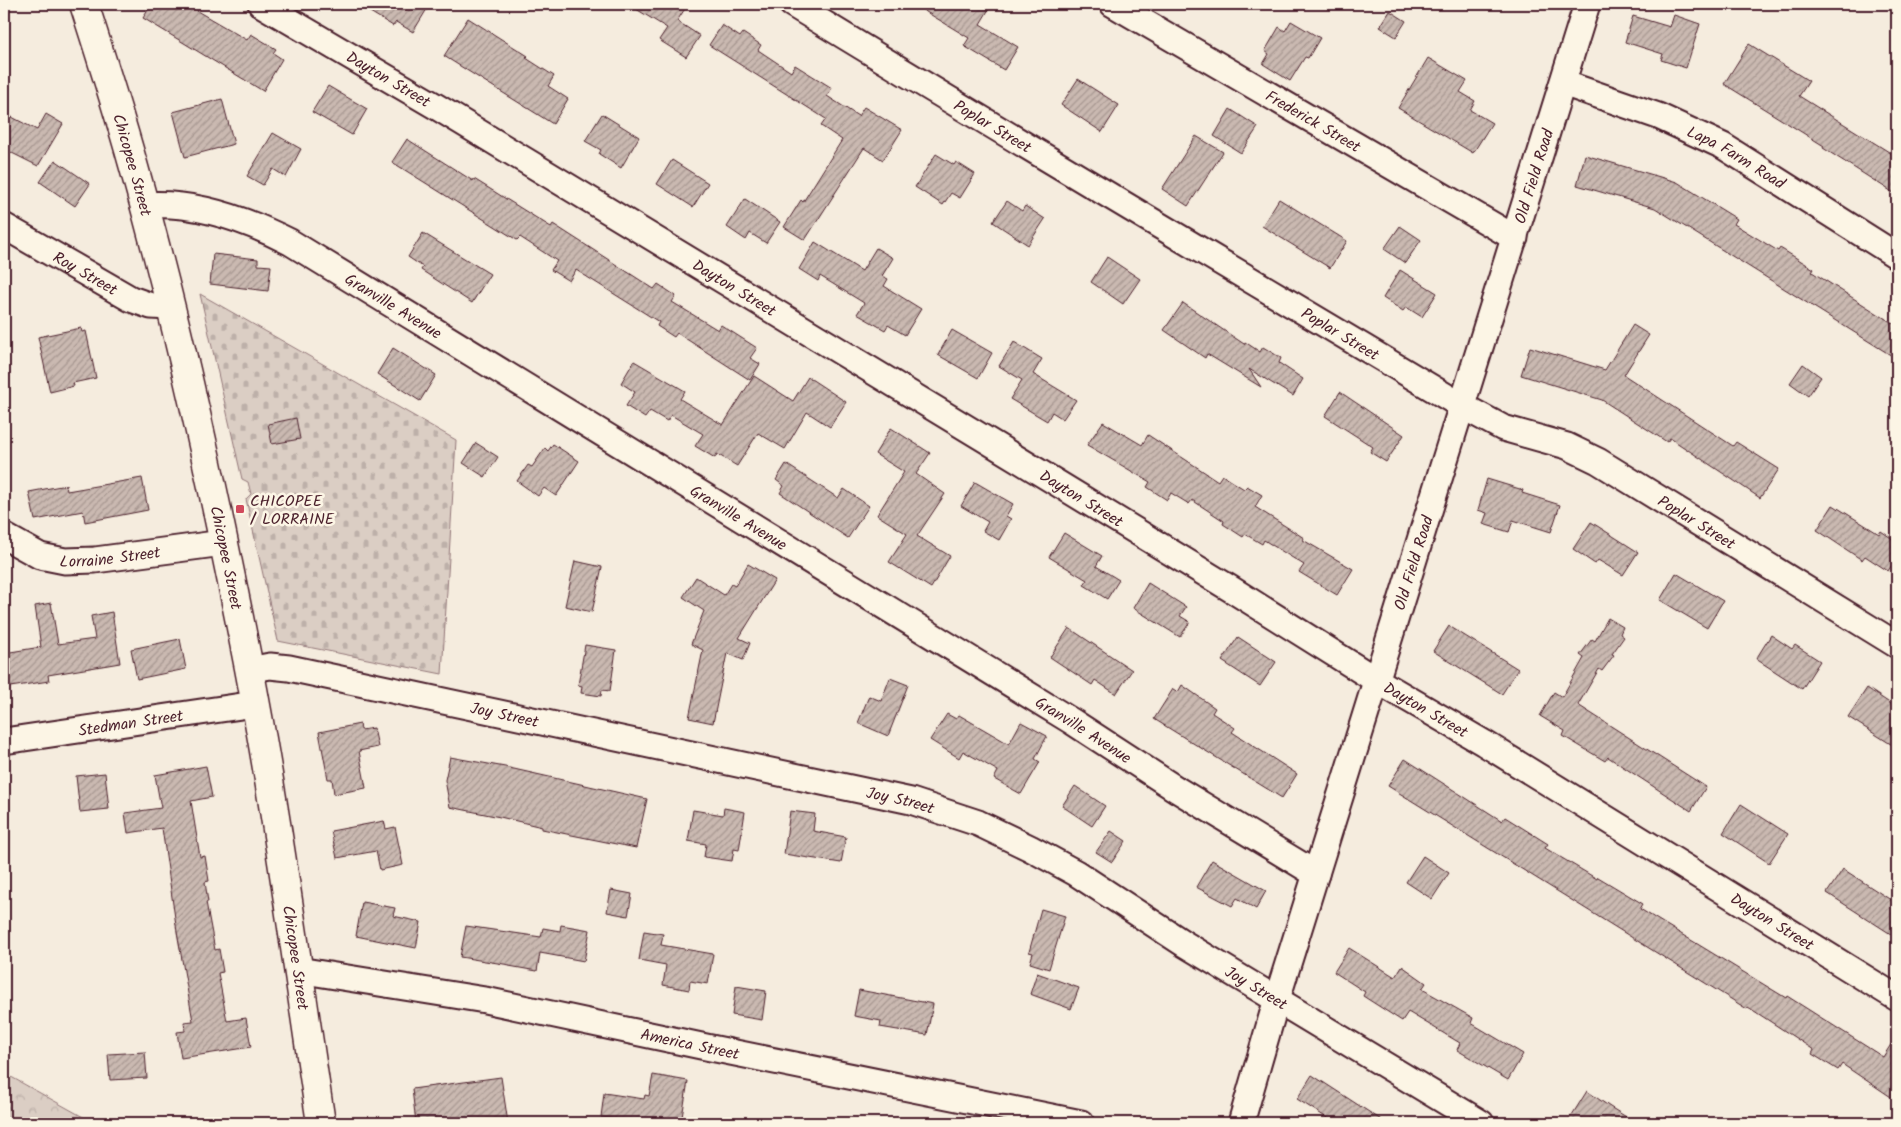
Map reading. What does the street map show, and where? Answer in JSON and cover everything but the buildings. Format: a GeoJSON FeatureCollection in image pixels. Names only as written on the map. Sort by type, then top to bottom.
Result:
{"type":"FeatureCollection","features":[{"type":"Feature","properties":{"kind":"main road","name":"Chicopee Street"},"geometry":{"type":"LineString","coordinates":[[84,4],[144,205],[170,307],[224,543],[269,778],[321,1123]]}},
{"type":"Feature","properties":{"kind":"street","name":"Dayton Street"},"geometry":{"type":"LineString","coordinates":[[261,4],[437,108],[1014,457],[1376,680],[1492,748],[1897,998]]}},
{"type":"Feature","properties":{"kind":"street","name":"Poplar Street"},"geometry":{"type":"LineString","coordinates":[[792,4],[969,112],[1462,406],[1503,428],[1566,446],[1598,461],[1897,645]]}},
{"type":"Feature","properties":{"kind":"street","name":"Frederick Street"},"geometry":{"type":"LineString","coordinates":[[1113,4],[1515,238]]}},
{"type":"Feature","properties":{"kind":"street","name":"Old Field Road"},"geometry":{"type":"LineString","coordinates":[[1241,1123],[1277,999],[1587,4]]}},
{"type":"Feature","properties":{"kind":"street","name":"Lapa Farm Road"},"geometry":{"type":"LineString","coordinates":[[1563,83],[1658,116],[1723,146],[1897,256]]}},
{"type":"Feature","properties":{"kind":"street","name":"Granville Avenue"},"geometry":{"type":"LineString","coordinates":[[144,205],[170,204],[204,209],[256,225],[290,242],[1073,722],[1176,789],[1316,874]]}},
{"type":"Feature","properties":{"kind":"street","name":"Roy Street"},"geometry":{"type":"LineString","coordinates":[[4,226],[131,299],[152,306],[170,307]]}},
{"type":"Feature","properties":{"kind":"street","name":"Lorraine Street"},"geometry":{"type":"LineString","coordinates":[[4,536],[40,556],[65,561],[95,560],[224,543]]}},
{"type":"Feature","properties":{"kind":"street","name":"Joy Street"},"geometry":{"type":"LineString","coordinates":[[249,670],[270,666],[289,668],[911,801],[978,823],[1076,873],[1183,943],[1481,1123]]}},
{"type":"Feature","properties":{"kind":"street","name":"Stedman Street"},"geometry":{"type":"LineString","coordinates":[[4,741],[256,704]]}},
{"type":"Feature","properties":{"kind":"street","name":"America Street"},"geometry":{"type":"LineString","coordinates":[[298,970],[485,1000],[1081,1123]]}},
{"type":"Feature","properties":{"kind":"green space"},"geometry":{"type":"Polygon","coordinates":[[[200,294],[456,440],[442,674],[278,641],[246,499],[251,494],[248,482],[242,479],[200,294]]]}},
{"type":"Feature","properties":{"kind":"green space"},"geometry":{"type":"Polygon","coordinates":[[[4,1073],[94,1123],[4,1123],[4,1073]]]}},
{"type":"Feature","properties":{"kind":"place","name":"CHICOPEE / LORRAINE"},"geometry":{"type":"Point","coordinates":[240,509]}}]}
